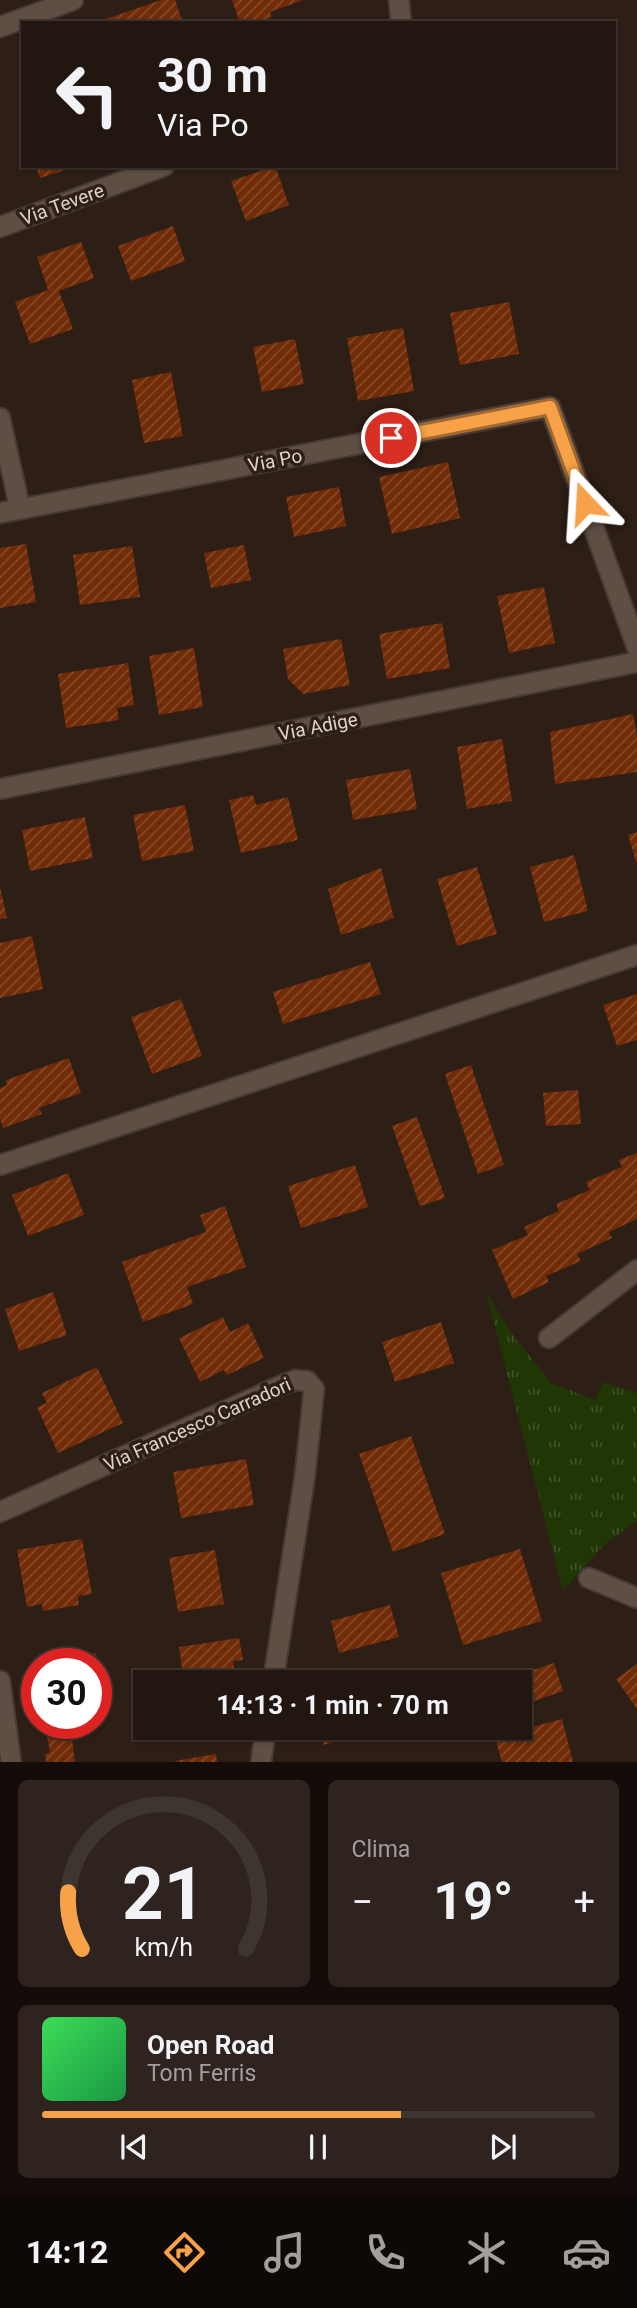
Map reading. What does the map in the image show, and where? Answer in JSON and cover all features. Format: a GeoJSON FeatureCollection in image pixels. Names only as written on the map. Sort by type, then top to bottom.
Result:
{"type":"FeatureCollection","features":[{"type":"Feature","properties":{"kind":"street"},"geometry":{"type":"LineString","coordinates":[[0,27],[73,0]]}},
{"type":"Feature","properties":{"kind":"street"},"geometry":{"type":"LineString","coordinates":[[398,0],[401,21]]}},
{"type":"Feature","properties":{"kind":"street","name":"Via Tevere"},"geometry":{"type":"LineString","coordinates":[[0,227],[159,168]]}},
{"type":"Feature","properties":{"kind":"street","name":"Via Po"},"geometry":{"type":"LineString","coordinates":[[0,513],[550,407],[637,647]]}},
{"type":"Feature","properties":{"kind":"street"},"geometry":{"type":"LineString","coordinates":[[0,418],[20,509]]}},
{"type":"Feature","properties":{"kind":"street","name":"Via Adige"},"geometry":{"type":"LineString","coordinates":[[0,789],[637,662]]}},
{"type":"Feature","properties":{"kind":"street"},"geometry":{"type":"LineString","coordinates":[[0,1165],[637,955]]}},
{"type":"Feature","properties":{"kind":"street"},"geometry":{"type":"LineString","coordinates":[[549,1338],[637,1270]]}},
{"type":"Feature","properties":{"kind":"street","name":"Via Francesco Carradori"},"geometry":{"type":"LineString","coordinates":[[0,1512],[285,1384],[296,1380],[307,1381],[314,1389],[305,1475],[275,1670]]}},
{"type":"Feature","properties":{"kind":"street"},"geometry":{"type":"LineString","coordinates":[[589,1578],[637,1598]]}},
{"type":"Feature","properties":{"kind":"street"},"geometry":{"type":"LineString","coordinates":[[0,1681],[12,1762]]}},
{"type":"Feature","properties":{"kind":"street"},"geometry":{"type":"LineString","coordinates":[[261,1762],[264,1740]]}},
{"type":"Feature","properties":{"kind":"green space"},"geometry":{"type":"Polygon","coordinates":[[[486,1292],[512,1334],[551,1383],[595,1400],[603,1382],[637,1393],[637,1521],[605,1544],[563,1591],[486,1292]]]}},
{"type":"Feature","properties":{"kind":"building"},"geometry":{"type":"Polygon","coordinates":[[[161,0],[175,0],[182,21],[103,21],[161,0]]]}},
{"type":"Feature","properties":{"kind":"building"},"geometry":{"type":"Polygon","coordinates":[[[232,0],[303,0],[270,12],[272,17],[262,21],[239,21],[232,0]]]}},
{"type":"Feature","properties":{"kind":"building"},"geometry":{"type":"Polygon","coordinates":[[[37,168],[71,168],[40,178],[37,168]]]}},
{"type":"Feature","properties":{"kind":"building"},"geometry":{"type":"Polygon","coordinates":[[[276,168],[289,205],[246,221],[231,181],[276,168]]]}},
{"type":"Feature","properties":{"kind":"building"},"geometry":{"type":"Polygon","coordinates":[[[173,226],[185,261],[131,281],[118,246],[173,226]]]}},
{"type":"Feature","properties":{"kind":"building"},"geometry":{"type":"Polygon","coordinates":[[[81,242],[94,278],[59,291],[73,329],[30,344],[15,302],[48,290],[37,257],[81,242]]]}},
{"type":"Feature","properties":{"kind":"building"},"geometry":{"type":"Polygon","coordinates":[[[509,302],[519,354],[460,365],[450,313],[509,302]]]}},
{"type":"Feature","properties":{"kind":"building"},"geometry":{"type":"Polygon","coordinates":[[[403,328],[414,391],[358,401],[347,338],[403,328]]]}},
{"type":"Feature","properties":{"kind":"building"},"geometry":{"type":"Polygon","coordinates":[[[295,339],[304,384],[262,392],[253,347],[295,339]]]}},
{"type":"Feature","properties":{"kind":"building"},"geometry":{"type":"Polygon","coordinates":[[[171,372],[183,436],[144,443],[132,380],[171,372]]]}},
{"type":"Feature","properties":{"kind":"building"},"geometry":{"type":"Polygon","coordinates":[[[448,462],[460,518],[392,534],[379,477],[448,462]]]}},
{"type":"Feature","properties":{"kind":"building"},"geometry":{"type":"Polygon","coordinates":[[[339,487],[346,526],[294,537],[286,497],[339,487]]]}},
{"type":"Feature","properties":{"kind":"building"},"geometry":{"type":"Polygon","coordinates":[[[26,544],[36,602],[0,608],[0,548],[26,544]]]}},
{"type":"Feature","properties":{"kind":"building"},"geometry":{"type":"Polygon","coordinates":[[[244,545],[251,580],[211,588],[204,553],[244,545]]]}},
{"type":"Feature","properties":{"kind":"building"},"geometry":{"type":"Polygon","coordinates":[[[132,546],[140,597],[80,605],[73,555],[132,546]]]}},
{"type":"Feature","properties":{"kind":"building"},"geometry":{"type":"Polygon","coordinates":[[[544,587],[555,643],[509,653],[497,596],[544,587]]]}},
{"type":"Feature","properties":{"kind":"building"},"geometry":{"type":"Polygon","coordinates":[[[442,623],[450,668],[387,679],[379,634],[442,623]]]}},
{"type":"Feature","properties":{"kind":"building"},"geometry":{"type":"Polygon","coordinates":[[[341,639],[350,685],[303,694],[288,679],[283,649],[341,639]]]}},
{"type":"Feature","properties":{"kind":"building"},"geometry":{"type":"Polygon","coordinates":[[[194,648],[203,707],[159,715],[149,656],[194,648]]]}},
{"type":"Feature","properties":{"kind":"building"},"geometry":{"type":"Polygon","coordinates":[[[128,663],[134,705],[117,708],[119,720],[66,728],[58,674],[128,663]]]}},
{"type":"Feature","properties":{"kind":"building"},"geometry":{"type":"Polygon","coordinates":[[[633,714],[637,736],[637,772],[555,784],[550,732],[633,714]]]}},
{"type":"Feature","properties":{"kind":"building"},"geometry":{"type":"Polygon","coordinates":[[[502,739],[512,801],[467,809],[457,747],[502,739]]]}},
{"type":"Feature","properties":{"kind":"building"},"geometry":{"type":"Polygon","coordinates":[[[410,769],[417,809],[353,820],[346,780],[410,769]]]}},
{"type":"Feature","properties":{"kind":"building"},"geometry":{"type":"Polygon","coordinates":[[[253,795],[256,805],[288,797],[298,840],[241,853],[229,800],[253,795]]]}},
{"type":"Feature","properties":{"kind":"building"},"geometry":{"type":"Polygon","coordinates":[[[185,805],[194,851],[142,861],[133,815],[185,805]]]}},
{"type":"Feature","properties":{"kind":"building"},"geometry":{"type":"Polygon","coordinates":[[[85,817],[93,858],[30,871],[22,830],[85,817]]]}},
{"type":"Feature","properties":{"kind":"building"},"geometry":{"type":"Polygon","coordinates":[[[637,832],[637,862],[636,862],[628,835],[637,832]]]}},
{"type":"Feature","properties":{"kind":"building"},"geometry":{"type":"Polygon","coordinates":[[[574,855],[588,911],[544,922],[530,867],[574,855]]]}},
{"type":"Feature","properties":{"kind":"building"},"geometry":{"type":"Polygon","coordinates":[[[477,867],[497,934],[457,946],[437,879],[477,867]]]}},
{"type":"Feature","properties":{"kind":"building"},"geometry":{"type":"Polygon","coordinates":[[[381,868],[394,918],[341,935],[328,889],[381,868]]]}},
{"type":"Feature","properties":{"kind":"building"},"geometry":{"type":"Polygon","coordinates":[[[0,887],[7,918],[0,919],[0,887]]]}},
{"type":"Feature","properties":{"kind":"building"},"geometry":{"type":"Polygon","coordinates":[[[32,936],[43,989],[0,998],[0,943],[32,936]]]}},
{"type":"Feature","properties":{"kind":"building"},"geometry":{"type":"Polygon","coordinates":[[[370,962],[381,994],[283,1024],[273,992],[370,962]]]}},
{"type":"Feature","properties":{"kind":"building"},"geometry":{"type":"Polygon","coordinates":[[[637,994],[637,1040],[617,1046],[603,1005],[637,994]]]}},
{"type":"Feature","properties":{"kind":"building"},"geometry":{"type":"Polygon","coordinates":[[[181,999],[202,1056],[152,1074],[131,1017],[181,999]]]}},
{"type":"Feature","properties":{"kind":"building"},"geometry":{"type":"Polygon","coordinates":[[[69,1058],[81,1093],[39,1108],[42,1114],[3,1128],[0,1119],[0,1088],[7,1085],[6,1080],[69,1058]]]}},
{"type":"Feature","properties":{"kind":"building"},"geometry":{"type":"Polygon","coordinates":[[[471,1065],[504,1165],[478,1174],[445,1074],[471,1065]]]}},
{"type":"Feature","properties":{"kind":"building"},"geometry":{"type":"Polygon","coordinates":[[[578,1090],[581,1124],[546,1126],[543,1093],[578,1090]]]}},
{"type":"Feature","properties":{"kind":"building"},"geometry":{"type":"Polygon","coordinates":[[[417,1117],[445,1198],[420,1206],[392,1126],[417,1117]]]}},
{"type":"Feature","properties":{"kind":"building"},"geometry":{"type":"Polygon","coordinates":[[[637,1153],[637,1219],[609,1232],[612,1238],[577,1254],[581,1261],[546,1276],[549,1282],[513,1299],[492,1250],[528,1235],[524,1227],[559,1211],[556,1204],[590,1190],[586,1182],[622,1167],[619,1160],[637,1153]]]}},
{"type":"Feature","properties":{"kind":"building"},"geometry":{"type":"Polygon","coordinates":[[[355,1165],[368,1207],[301,1228],[288,1186],[355,1165]]]}},
{"type":"Feature","properties":{"kind":"building"},"geometry":{"type":"Polygon","coordinates":[[[68,1173],[84,1215],[28,1236],[12,1195],[68,1173]]]}},
{"type":"Feature","properties":{"kind":"building"},"geometry":{"type":"Polygon","coordinates":[[[225,1206],[246,1267],[187,1287],[193,1304],[143,1322],[122,1262],[206,1232],[200,1215],[225,1206]]]}},
{"type":"Feature","properties":{"kind":"building"},"geometry":{"type":"Polygon","coordinates":[[[53,1292],[67,1335],[19,1351],[5,1309],[53,1292]]]}},
{"type":"Feature","properties":{"kind":"building"},"geometry":{"type":"Polygon","coordinates":[[[223,1317],[230,1332],[248,1323],[264,1358],[227,1375],[224,1370],[200,1382],[179,1338],[223,1317]]]}},
{"type":"Feature","properties":{"kind":"building"},"geometry":{"type":"Polygon","coordinates":[[[441,1322],[454,1363],[395,1382],[382,1342],[441,1322]]]}},
{"type":"Feature","properties":{"kind":"building"},"geometry":{"type":"Polygon","coordinates":[[[97,1367],[123,1423],[58,1453],[37,1407],[47,1403],[42,1393],[97,1367]]]}},
{"type":"Feature","properties":{"kind":"building"},"geometry":{"type":"Polygon","coordinates":[[[411,1436],[445,1534],[393,1552],[359,1454],[411,1436]]]}},
{"type":"Feature","properties":{"kind":"building"},"geometry":{"type":"Polygon","coordinates":[[[246,1459],[254,1505],[181,1518],[173,1472],[246,1459]]]}},
{"type":"Feature","properties":{"kind":"building"},"geometry":{"type":"Polygon","coordinates":[[[82,1539],[92,1594],[78,1596],[79,1605],[43,1611],[42,1604],[27,1607],[17,1550],[82,1539]]]}},
{"type":"Feature","properties":{"kind":"building"},"geometry":{"type":"Polygon","coordinates":[[[520,1549],[542,1621],[463,1645],[441,1573],[520,1549]]]}},
{"type":"Feature","properties":{"kind":"building"},"geometry":{"type":"Polygon","coordinates":[[[215,1550],[224,1604],[178,1612],[169,1558],[215,1550]]]}},
{"type":"Feature","properties":{"kind":"building"},"geometry":{"type":"Polygon","coordinates":[[[390,1605],[399,1637],[339,1653],[331,1621],[390,1605]]]}},
{"type":"Feature","properties":{"kind":"building"},"geometry":{"type":"Polygon","coordinates":[[[239,1638],[243,1660],[233,1661],[234,1670],[182,1670],[179,1647],[239,1638]]]}},
{"type":"Feature","properties":{"kind":"building"},"geometry":{"type":"Polygon","coordinates":[[[554,1663],[563,1691],[532,1702],[532,1670],[554,1663]]]}},
{"type":"Feature","properties":{"kind":"building"},"geometry":{"type":"Polygon","coordinates":[[[637,1664],[637,1709],[616,1679],[637,1664]]]}},
{"type":"Feature","properties":{"kind":"building"},"geometry":{"type":"Polygon","coordinates":[[[562,1719],[573,1762],[502,1762],[496,1740],[532,1740],[532,1727],[562,1719]]]}},
{"type":"Feature","properties":{"kind":"building"},"geometry":{"type":"Polygon","coordinates":[[[48,1739],[72,1739],[75,1762],[46,1762],[45,1754],[50,1753],[48,1739]]]}},
{"type":"Feature","properties":{"kind":"building"},"geometry":{"type":"Polygon","coordinates":[[[322,1740],[339,1740],[324,1745],[322,1740]]]}},
{"type":"Feature","properties":{"kind":"building"},"geometry":{"type":"Polygon","coordinates":[[[216,1754],[217,1762],[175,1761],[216,1754]]]}},
{"type":"Feature","properties":{"kind":"route"},"geometry":{"type":"LineString","coordinates":[[391,438],[550,407],[585,503]]}}]}
